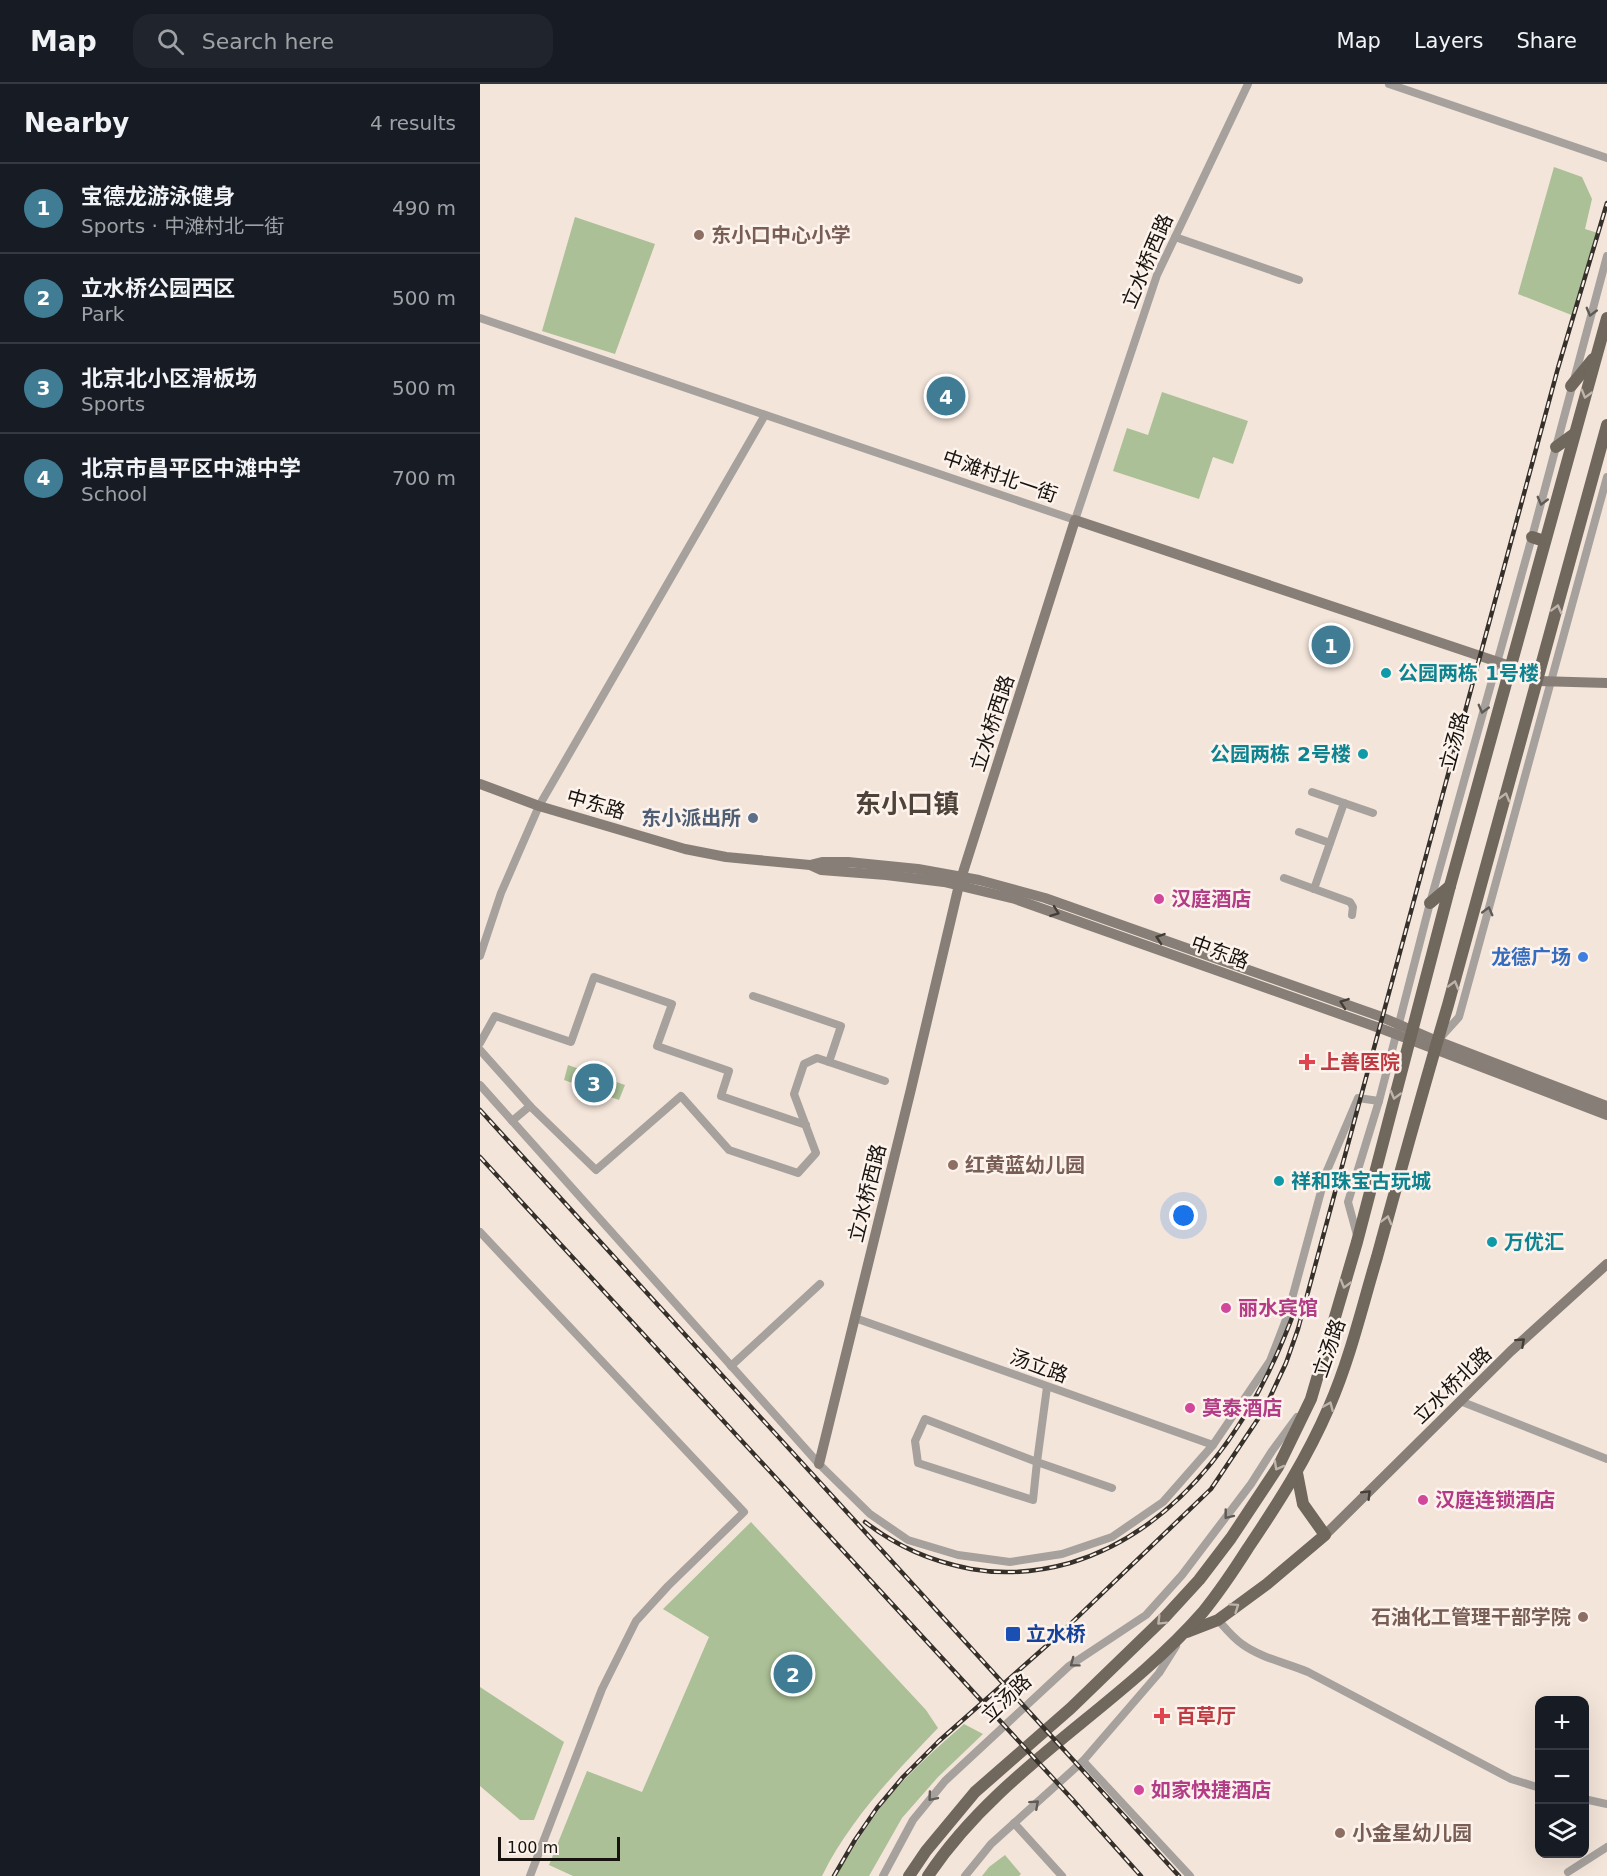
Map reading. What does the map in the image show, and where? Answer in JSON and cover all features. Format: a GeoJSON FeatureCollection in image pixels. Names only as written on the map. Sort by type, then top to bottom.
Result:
{"type":"FeatureCollection","features":[{"type":"Feature","properties":{"kind":"main road","name":"立汤路"},"geometry":{"type":"LineString","coordinates":[[909,1876],[926,1851],[975,1792],[1079,1700],[1165,1617],[1198,1580],[1231,1538],[1278,1467],[1311,1399],[1358,1237],[1510,666],[1538,539],[1574,434],[1607,318]]}},
{"type":"Feature","properties":{"kind":"main road"},"geometry":{"type":"LineString","coordinates":[[1571,386],[1597,354]]}},
{"type":"Feature","properties":{"kind":"main road","name":"立汤路"},"geometry":{"type":"LineString","coordinates":[[928,1876],[954,1840],[984,1808],[1184,1634],[1229,1578],[1298,1473],[1330,1406],[1350,1347],[1436,1046],[1607,425]]}},
{"type":"Feature","properties":{"kind":"main road"},"geometry":{"type":"LineString","coordinates":[[1556,447],[1574,434]]}},
{"type":"Feature","properties":{"kind":"main road"},"geometry":{"type":"LineString","coordinates":[[1430,903],[1450,886]]}},
{"type":"Feature","properties":{"kind":"main road"},"geometry":{"type":"LineString","coordinates":[[1184,1634],[1218,1620],[1268,1584],[1325,1535],[1303,1504],[1298,1473]]}},
{"type":"Feature","properties":{"kind":"street","name":"立水桥西路"},"geometry":{"type":"LineString","coordinates":[[819,1464],[960,881],[1075,520],[1157,274],[1248,84]]}},
{"type":"Feature","properties":{"kind":"street"},"geometry":{"type":"LineString","coordinates":[[1389,84],[1607,158]]}},
{"type":"Feature","properties":{"kind":"street"},"geometry":{"type":"LineString","coordinates":[[1175,237],[1299,280]]}},
{"type":"Feature","properties":{"kind":"street","name":"立汤路"},"geometry":{"type":"LineString","coordinates":[[1358,1237],[1348,1202],[1379,1101],[1496,662],[1538,539],[1556,447],[1607,256]]}},
{"type":"Feature","properties":{"kind":"street","name":"中滩村北一街"},"geometry":{"type":"LineString","coordinates":[[480,318],[1510,666]]}},
{"type":"Feature","properties":{"kind":"street"},"geometry":{"type":"LineString","coordinates":[[480,956],[501,893],[539,806],[765,415]]}},
{"type":"Feature","properties":{"kind":"street","name":"立汤路"},"geometry":{"type":"LineString","coordinates":[[1436,1046],[1459,1017],[1607,477]]}},
{"type":"Feature","properties":{"kind":"street"},"geometry":{"type":"LineString","coordinates":[[1542,664],[1552,677],[1607,683]]}},
{"type":"Feature","properties":{"kind":"street"},"geometry":{"type":"LineString","coordinates":[[1538,681],[1552,677],[1607,679]]}},
{"type":"Feature","properties":{"kind":"street","name":"中东路"},"geometry":{"type":"LineString","coordinates":[[480,784],[539,806],[685,849],[726,857],[810,865],[821,870],[960,881],[1398,1028],[1436,1046],[1607,1115]]}},
{"type":"Feature","properties":{"kind":"street"},"geometry":{"type":"LineString","coordinates":[[1312,792],[1373,813]]}},
{"type":"Feature","properties":{"kind":"street"},"geometry":{"type":"LineString","coordinates":[[1314,889],[1344,803]]}},
{"type":"Feature","properties":{"kind":"street"},"geometry":{"type":"LineString","coordinates":[[1299,832],[1330,843]]}},
{"type":"Feature","properties":{"kind":"street"},"geometry":{"type":"LineString","coordinates":[[1284,878],[1350,902],[1353,907],[1352,915]]}},
{"type":"Feature","properties":{"kind":"street"},"geometry":{"type":"LineString","coordinates":[[480,1043],[495,1016],[571,1042],[594,977],[672,1004],[657,1046],[729,1071],[721,1096],[806,1125]]}},
{"type":"Feature","properties":{"kind":"street"},"geometry":{"type":"LineString","coordinates":[[753,996],[841,1026],[829,1062]]}},
{"type":"Feature","properties":{"kind":"street","name":"中东路"},"geometry":{"type":"LineString","coordinates":[[1436,1046],[1607,1106]]}},
{"type":"Feature","properties":{"kind":"street"},"geometry":{"type":"LineString","coordinates":[[480,1050],[530,1106],[596,1170],[681,1096],[729,1150],[798,1173],[816,1152],[794,1094],[804,1064],[817,1058],[885,1081]]}},
{"type":"Feature","properties":{"kind":"street"},"geometry":{"type":"LineString","coordinates":[[480,1085],[819,1464],[870,1514],[908,1540],[958,1555],[1010,1562],[1062,1554],[1112,1537],[1163,1502],[1213,1445],[1270,1361],[1287,1317],[1326,1173],[1358,1098],[1379,1101]]}},
{"type":"Feature","properties":{"kind":"street"},"geometry":{"type":"LineString","coordinates":[[512,1121],[530,1106]]}},
{"type":"Feature","properties":{"kind":"street"},"geometry":{"type":"LineString","coordinates":[[480,1232],[744,1512],[668,1586],[636,1621],[602,1689],[530,1876]]}},
{"type":"Feature","properties":{"kind":"street","name":"立水桥北路"},"geometry":{"type":"LineString","coordinates":[[1325,1535],[1460,1401],[1607,1264]]}},
{"type":"Feature","properties":{"kind":"street"},"geometry":{"type":"LineString","coordinates":[[731,1366],[820,1284]]}},
{"type":"Feature","properties":{"kind":"street","name":"汤立路"},"geometry":{"type":"LineString","coordinates":[[855,1317],[1213,1445]]}},
{"type":"Feature","properties":{"kind":"street"},"geometry":{"type":"LineString","coordinates":[[1047,1386],[1037,1462],[1034,1500],[918,1463],[915,1441],[925,1419],[1037,1462],[1112,1488]]}},
{"type":"Feature","properties":{"kind":"street","name":"立汤路"},"geometry":{"type":"LineString","coordinates":[[883,1876],[913,1820],[945,1781],[1069,1666],[1146,1615],[1182,1575],[1251,1484],[1272,1451],[1311,1399]]}},
{"type":"Feature","properties":{"kind":"street"},"geometry":{"type":"LineString","coordinates":[[1460,1401],[1607,1459]]}},
{"type":"Feature","properties":{"kind":"street"},"geometry":{"type":"LineString","coordinates":[[1218,1620],[1240,1643],[1257,1653],[1308,1672],[1511,1779],[1535,1787]]}},
{"type":"Feature","properties":{"kind":"street","name":"立汤路"},"geometry":{"type":"LineString","coordinates":[[965,1876],[991,1844],[1083,1761],[1159,1673],[1184,1634]]}},
{"type":"Feature","properties":{"kind":"street"},"geometry":{"type":"LineString","coordinates":[[1083,1761],[1190,1876]]}},
{"type":"Feature","properties":{"kind":"street"},"geometry":{"type":"LineString","coordinates":[[1589,1800],[1607,1804]]}},
{"type":"Feature","properties":{"kind":"street"},"geometry":{"type":"LineString","coordinates":[[1014,1823],[1062,1876]]}},
{"type":"Feature","properties":{"kind":"street"},"geometry":{"type":"LineString","coordinates":[[1568,1872],[1607,1847]]}},
{"type":"Feature","properties":{"kind":"green space"},"geometry":{"type":"Polygon","coordinates":[[[1554,167],[1582,177],[1592,199],[1585,229],[1598,233],[1574,316],[1518,294],[1554,167]]]}},
{"type":"Feature","properties":{"kind":"green space"},"geometry":{"type":"Polygon","coordinates":[[[575,217],[655,244],[615,354],[542,331],[575,217]]]}},
{"type":"Feature","properties":{"kind":"green space"},"geometry":{"type":"Polygon","coordinates":[[[1162,392],[1248,421],[1233,464],[1213,457],[1199,499],[1113,471],[1127,428],[1148,435],[1162,392]]]}},
{"type":"Feature","properties":{"kind":"green space"},"geometry":{"type":"Polygon","coordinates":[[[568,1065],[625,1085],[619,1100],[564,1080],[568,1065]]]}},
{"type":"Feature","properties":{"kind":"green space"},"geometry":{"type":"Polygon","coordinates":[[[751,1522],[926,1710],[938,1728],[874,1798],[846,1835],[822,1876],[573,1876],[549,1865],[587,1771],[642,1792],[709,1637],[663,1609],[751,1522]]]}},
{"type":"Feature","properties":{"kind":"green space"},"geometry":{"type":"Polygon","coordinates":[[[480,1687],[564,1742],[534,1820],[520,1820],[480,1786],[480,1687]]]}},
{"type":"Feature","properties":{"kind":"green space"},"geometry":{"type":"Polygon","coordinates":[[[964,1724],[983,1734],[938,1777],[902,1818],[869,1876],[836,1876],[870,1822],[894,1791],[964,1724]]]}},
{"type":"Feature","properties":{"kind":"green space"},"geometry":{"type":"Polygon","coordinates":[[[1005,1855],[1021,1874],[1019,1876],[982,1876],[989,1867],[1005,1855]]]}},
{"type":"Feature","properties":{"kind":"railway"},"geometry":{"type":"LineString","coordinates":[[834,1876],[877,1808],[903,1777],[939,1741],[1062,1632],[1211,1489],[1264,1410],[1286,1363],[1298,1329],[1558,368],[1607,203]]}},
{"type":"Feature","properties":{"kind":"railway"},"geometry":{"type":"LineString","coordinates":[[480,1110],[1179,1876]]}},
{"type":"Feature","properties":{"kind":"railway"},"geometry":{"type":"LineString","coordinates":[[480,1157],[1141,1876]]}},
{"type":"Feature","properties":{"kind":"railway"},"geometry":{"type":"LineString","coordinates":[[865,1522],[915,1552],[942,1562],[984,1571],[1021,1572],[1046,1569],[1070,1563],[1111,1546],[1149,1523],[1182,1495],[1212,1462],[1238,1426],[1261,1388],[1296,1307]]}},
{"type":"Feature","properties":{"kind":"place","name":"东小口中心小学"},"geometry":{"type":"Point","coordinates":[699,235]}},
{"type":"Feature","properties":{"kind":"place","name":"北京市昌平区中滩中学"},"geometry":{"type":"Point","coordinates":[946,396]}},
{"type":"Feature","properties":{"kind":"place","name":"宝德龙游泳健身"},"geometry":{"type":"Point","coordinates":[1331,645]}},
{"type":"Feature","properties":{"kind":"place","name":"公园两栋 1号楼"},"geometry":{"type":"Point","coordinates":[1386,673]}},
{"type":"Feature","properties":{"kind":"place","name":"公园两栋 2号楼"},"geometry":{"type":"Point","coordinates":[1363,754]}},
{"type":"Feature","properties":{"kind":"place","name":"东小派出所"},"geometry":{"type":"Point","coordinates":[753,818]}},
{"type":"Feature","properties":{"kind":"place","name":"汉庭酒店"},"geometry":{"type":"Point","coordinates":[1159,899]}},
{"type":"Feature","properties":{"kind":"place","name":"龙德广场"},"geometry":{"type":"Point","coordinates":[1583,957]}},
{"type":"Feature","properties":{"kind":"place","name":"上善医院"},"geometry":{"type":"Point","coordinates":[1307,1062]}},
{"type":"Feature","properties":{"kind":"place","name":"北京北小区滑板场"},"geometry":{"type":"Point","coordinates":[594,1083]}},
{"type":"Feature","properties":{"kind":"place","name":"红黄蓝幼儿园"},"geometry":{"type":"Point","coordinates":[953,1165]}},
{"type":"Feature","properties":{"kind":"place","name":"祥和珠宝古玩城"},"geometry":{"type":"Point","coordinates":[1279,1181]}},
{"type":"Feature","properties":{"kind":"place","name":"万优汇"},"geometry":{"type":"Point","coordinates":[1492,1242]}},
{"type":"Feature","properties":{"kind":"place","name":"丽水宾馆"},"geometry":{"type":"Point","coordinates":[1226,1308]}},
{"type":"Feature","properties":{"kind":"place","name":"莫泰酒店"},"geometry":{"type":"Point","coordinates":[1190,1408]}},
{"type":"Feature","properties":{"kind":"place","name":"汉庭连锁酒店"},"geometry":{"type":"Point","coordinates":[1423,1500]}},
{"type":"Feature","properties":{"kind":"place","name":"石油化工管理干部学院"},"geometry":{"type":"Point","coordinates":[1583,1617]}},
{"type":"Feature","properties":{"kind":"place","name":"立水桥"},"geometry":{"type":"Point","coordinates":[1013,1634]}},
{"type":"Feature","properties":{"kind":"place","name":"立水桥公园西区"},"geometry":{"type":"Point","coordinates":[793,1674]}},
{"type":"Feature","properties":{"kind":"place","name":"百草厅"},"geometry":{"type":"Point","coordinates":[1162,1716]}},
{"type":"Feature","properties":{"kind":"place","name":"如家快捷酒店"},"geometry":{"type":"Point","coordinates":[1139,1790]}},
{"type":"Feature","properties":{"kind":"place","name":"小金星幼儿园"},"geometry":{"type":"Point","coordinates":[1340,1833]}},
{"type":"Feature","properties":{"kind":"district","name":"东小口镇"},"geometry":{"type":"Point","coordinates":[907,804]}}]}
